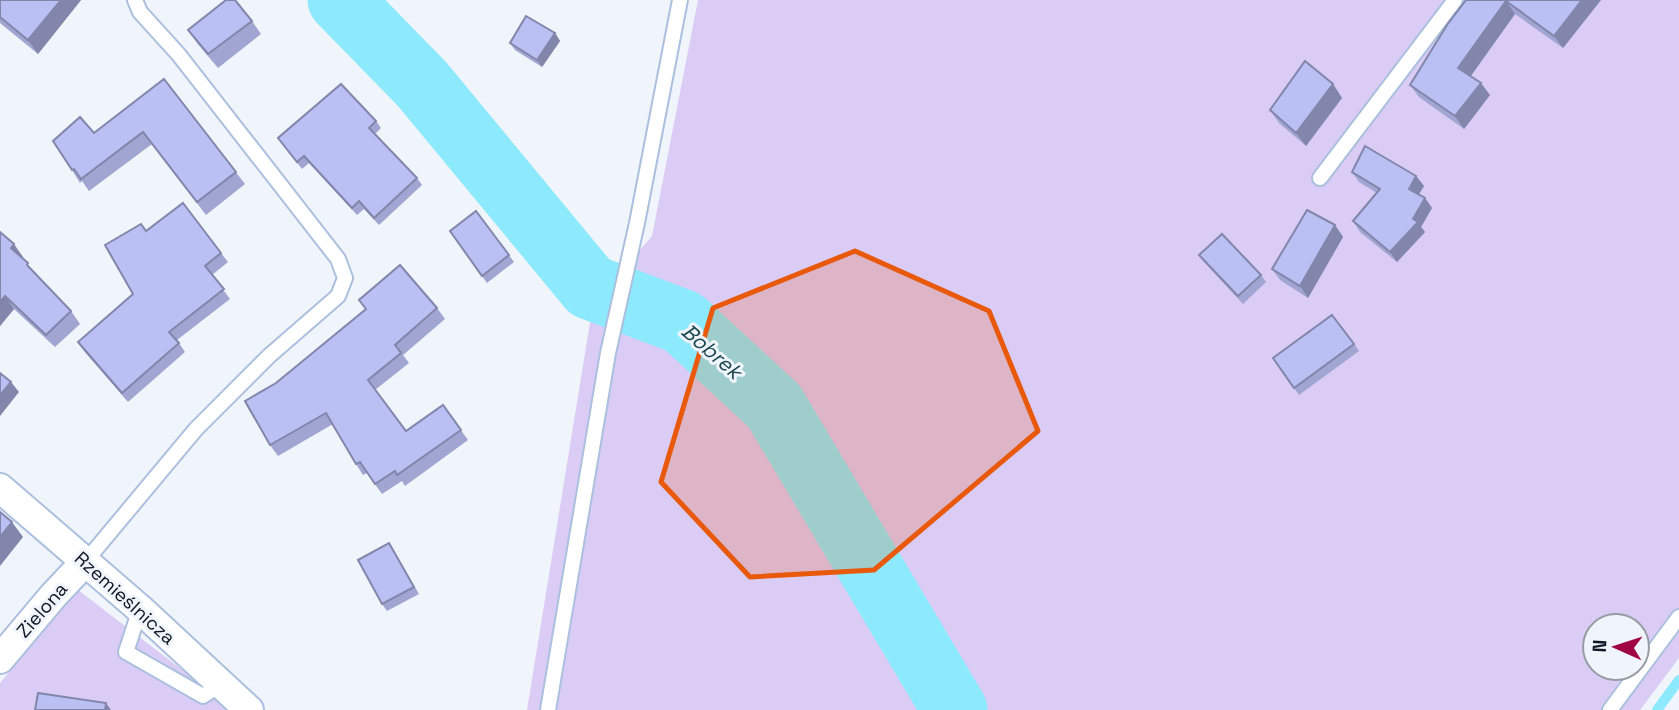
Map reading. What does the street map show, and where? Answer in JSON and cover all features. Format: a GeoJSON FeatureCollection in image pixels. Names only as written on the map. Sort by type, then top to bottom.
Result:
{"type":"FeatureCollection","features":[{"type":"Feature","properties":{"kind":"street","name":"Rzemieślnicza"},"geometry":{"type":"LineString","coordinates":[[0,488],[140,609],[248,710]]}},
{"type":"Feature","properties":{"kind":"street","name":"Zielona"},"geometry":{"type":"LineString","coordinates":[[0,659],[85,562]]}},
{"type":"Feature","properties":{"kind":"lane"},"geometry":{"type":"LineString","coordinates":[[85,562],[196,429],[269,356],[338,296],[345,278],[338,259],[179,55],[140,12],[135,0]]}},
{"type":"Feature","properties":{"kind":"lane"},"geometry":{"type":"LineString","coordinates":[[548,710],[608,353],[680,0]]}},
{"type":"Feature","properties":{"kind":"lane"},"geometry":{"type":"LineString","coordinates":[[1320,178],[1455,0]]}},
{"type":"Feature","properties":{"kind":"lane"},"geometry":{"type":"LineString","coordinates":[[140,609],[126,652],[203,696],[221,684]]}},
{"type":"Feature","properties":{"kind":"lane"},"geometry":{"type":"LineString","coordinates":[[1610,710],[1679,617]]}},
{"type":"Feature","properties":{"kind":"highlighted area"},"geometry":{"type":"Polygon","coordinates":[[[855,251],[989,311],[1038,431],[874,570],[750,577],[661,482],[713,308],[855,251]]]}},
{"type":"Feature","properties":{"kind":"shaded area"},"geometry":{"type":"Polygon","coordinates":[[[698,0],[1679,0],[1679,658],[1640,710],[527,710],[593,304],[652,236],[698,0]]]}},
{"type":"Feature","properties":{"kind":"shaded area"},"geometry":{"type":"Polygon","coordinates":[[[78,590],[231,710],[0,710],[0,683],[78,590]]]}},
{"type":"Feature","properties":{"kind":"building"},"geometry":{"type":"Polygon","coordinates":[[[0,0],[61,0],[28,40],[0,17],[0,0]]]}},
{"type":"Feature","properties":{"kind":"building"},"geometry":{"type":"Polygon","coordinates":[[[226,0],[235,0],[252,21],[208,54],[188,30],[226,0]]]}},
{"type":"Feature","properties":{"kind":"building"},"geometry":{"type":"Polygon","coordinates":[[[1466,0],[1582,0],[1554,36],[1506,1],[1458,68],[1481,83],[1455,116],[1410,85],[1447,25],[1466,0]]]}},
{"type":"Feature","properties":{"kind":"building"},"geometry":{"type":"Polygon","coordinates":[[[526,16],[555,33],[537,60],[510,43],[526,16]]]}},
{"type":"Feature","properties":{"kind":"building"},"geometry":{"type":"Polygon","coordinates":[[[1305,61],[1333,84],[1296,133],[1270,110],[1305,61]]]}},
{"type":"Feature","properties":{"kind":"building"},"geometry":{"type":"Polygon","coordinates":[[[164,79],[236,172],[197,202],[143,132],[81,179],[53,141],[80,117],[94,133],[164,79]]]}},
{"type":"Feature","properties":{"kind":"building"},"geometry":{"type":"Polygon","coordinates":[[[341,84],[376,121],[369,128],[417,178],[374,218],[359,201],[352,208],[304,156],[297,162],[278,138],[341,84]]]}},
{"type":"Feature","properties":{"kind":"building"},"geometry":{"type":"Polygon","coordinates":[[[1365,146],[1416,176],[1409,189],[1425,198],[1413,219],[1418,222],[1390,252],[1353,221],[1380,189],[1352,172],[1365,146]]]}},
{"type":"Feature","properties":{"kind":"building"},"geometry":{"type":"Polygon","coordinates":[[[183,203],[221,253],[205,266],[224,289],[169,332],[179,343],[122,393],[78,342],[133,294],[105,245],[141,224],[146,231],[183,203]]]}},
{"type":"Feature","properties":{"kind":"building"},"geometry":{"type":"Polygon","coordinates":[[[1307,210],[1335,225],[1300,286],[1272,269],[1307,210]]]}},
{"type":"Feature","properties":{"kind":"building"},"geometry":{"type":"Polygon","coordinates":[[[476,211],[509,255],[482,276],[450,231],[476,211]]]}},
{"type":"Feature","properties":{"kind":"building"},"geometry":{"type":"Polygon","coordinates":[[[0,232],[14,244],[11,248],[71,311],[46,335],[5,296],[0,302],[0,232]]]}},
{"type":"Feature","properties":{"kind":"building"},"geometry":{"type":"Polygon","coordinates":[[[1222,234],[1261,275],[1238,296],[1199,255],[1222,234]]]}},
{"type":"Feature","properties":{"kind":"building"},"geometry":{"type":"Polygon","coordinates":[[[400,265],[437,308],[395,345],[401,353],[368,380],[406,431],[443,405],[461,430],[397,475],[395,471],[375,484],[360,462],[356,464],[326,413],[270,445],[245,401],[276,383],[366,309],[359,300],[400,265]]]}},
{"type":"Feature","properties":{"kind":"building"},"geometry":{"type":"Polygon","coordinates":[[[1332,315],[1354,344],[1294,388],[1273,358],[1332,315]]]}},
{"type":"Feature","properties":{"kind":"building"},"geometry":{"type":"Polygon","coordinates":[[[0,373],[11,382],[0,395],[0,373]]]}},
{"type":"Feature","properties":{"kind":"building"},"geometry":{"type":"Polygon","coordinates":[[[0,512],[12,522],[0,537],[0,512]]]}},
{"type":"Feature","properties":{"kind":"building"},"geometry":{"type":"Polygon","coordinates":[[[389,543],[414,587],[382,604],[358,560],[389,543]]]}},
{"type":"Feature","properties":{"kind":"building"},"geometry":{"type":"Polygon","coordinates":[[[38,693],[106,703],[105,710],[35,710],[38,693]]]}},
{"type":"Feature","properties":{"kind":"waterway","name":"Bobrek"},"geometry":{"type":"LineString","coordinates":[[340,0],[422,84],[590,287],[683,322],[774,406],[955,710]]}},
{"type":"Feature","properties":{"kind":"waterway"},"geometry":{"type":"LineString","coordinates":[[1657,710],[1679,680]]}}]}
